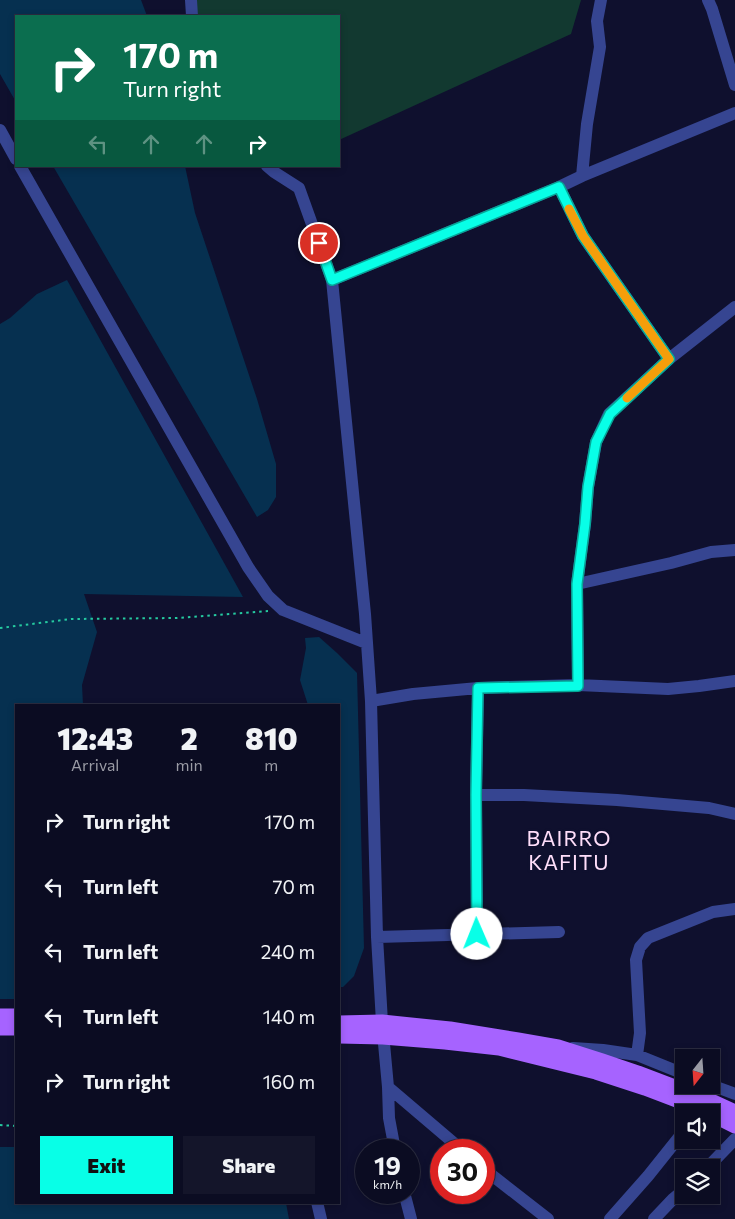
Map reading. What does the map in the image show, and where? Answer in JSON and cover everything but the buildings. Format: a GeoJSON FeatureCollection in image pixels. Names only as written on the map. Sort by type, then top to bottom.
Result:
{"type":"FeatureCollection","features":[{"type":"Feature","properties":{"kind":"main road"},"geometry":{"type":"LineString","coordinates":[[0,1016],[15,1016]]}},
{"type":"Feature","properties":{"kind":"main road"},"geometry":{"type":"LineString","coordinates":[[340,1023],[445,1042],[499,1048],[596,1072],[645,1088],[685,1104]]}},
{"type":"Feature","properties":{"kind":"main road"},"geometry":{"type":"LineString","coordinates":[[0,1028],[15,1028]]}},
{"type":"Feature","properties":{"kind":"main road"},"geometry":{"type":"LineString","coordinates":[[340,1036],[382,1030],[450,1029],[558,1047],[638,1073],[735,1112]]}},
{"type":"Feature","properties":{"kind":"main road"},"geometry":{"type":"LineString","coordinates":[[720,1119],[735,1126]]}},
{"type":"Feature","properties":{"kind":"street"},"geometry":{"type":"LineString","coordinates":[[191,0],[192,15]]}},
{"type":"Feature","properties":{"kind":"street"},"geometry":{"type":"LineString","coordinates":[[582,176],[587,124],[600,48],[597,21],[602,0]]}},
{"type":"Feature","properties":{"kind":"street"},"geometry":{"type":"LineString","coordinates":[[708,0],[729,44],[735,85]]}},
{"type":"Feature","properties":{"kind":"street"},"geometry":{"type":"LineString","coordinates":[[332,280],[735,113]]}},
{"type":"Feature","properties":{"kind":"street"},"geometry":{"type":"LineString","coordinates":[[0,130],[15,157]]}},
{"type":"Feature","properties":{"kind":"street"},"geometry":{"type":"LineString","coordinates":[[21,167],[248,567],[268,596],[283,610],[366,643]]}},
{"type":"Feature","properties":{"kind":"street"},"geometry":{"type":"LineString","coordinates":[[268,167],[299,188],[332,280],[371,701],[377,937],[382,1030],[388,1088],[388,1118],[393,1139]]}},
{"type":"Feature","properties":{"kind":"street"},"geometry":{"type":"LineString","coordinates":[[559,187],[583,236],[669,359]]}},
{"type":"Feature","properties":{"kind":"street"},"geometry":{"type":"LineString","coordinates":[[578,686],[577,584],[588,487],[596,442],[610,414],[669,359],[735,307]]}},
{"type":"Feature","properties":{"kind":"street"},"geometry":{"type":"LineString","coordinates":[[577,584],[711,552],[735,550]]}},
{"type":"Feature","properties":{"kind":"street"},"geometry":{"type":"LineString","coordinates":[[371,701],[413,694],[478,688],[578,686],[668,689],[735,681]]}},
{"type":"Feature","properties":{"kind":"street"},"geometry":{"type":"LineString","coordinates":[[477,934],[476,795],[478,688]]}},
{"type":"Feature","properties":{"kind":"street"},"geometry":{"type":"LineString","coordinates":[[476,795],[524,795],[617,800],[709,808],[735,814]]}},
{"type":"Feature","properties":{"kind":"street"},"geometry":{"type":"LineString","coordinates":[[637,1055],[640,1033],[636,960],[640,947],[648,938],[713,912],[735,909]]}},
{"type":"Feature","properties":{"kind":"street"},"geometry":{"type":"LineString","coordinates":[[377,937],[559,932]]}},
{"type":"Feature","properties":{"kind":"street"},"geometry":{"type":"LineString","coordinates":[[558,1047],[603,1050],[637,1055],[675,1070]]}},
{"type":"Feature","properties":{"kind":"street"},"geometry":{"type":"LineString","coordinates":[[388,1088],[449,1139]]}},
{"type":"Feature","properties":{"kind":"street"},"geometry":{"type":"LineString","coordinates":[[720,1088],[735,1094]]}},
{"type":"Feature","properties":{"kind":"street"},"geometry":{"type":"LineString","coordinates":[[716,1159],[735,1139]]}},
{"type":"Feature","properties":{"kind":"street"},"geometry":{"type":"LineString","coordinates":[[610,1219],[675,1142]]}},
{"type":"Feature","properties":{"kind":"street"},"geometry":{"type":"LineString","coordinates":[[495,1177],[548,1219]]}},
{"type":"Feature","properties":{"kind":"street"},"geometry":{"type":"LineString","coordinates":[[654,1219],[675,1197]]}},
{"type":"Feature","properties":{"kind":"street"},"geometry":{"type":"LineString","coordinates":[[317,1204],[321,1219]]}},
{"type":"Feature","properties":{"kind":"street"},"geometry":{"type":"LineString","coordinates":[[407,1204],[410,1219]]}},
{"type":"Feature","properties":{"kind":"path"},"geometry":{"type":"LineString","coordinates":[[0,628],[71,619],[177,618],[283,610]]}},
{"type":"Feature","properties":{"kind":"path"},"geometry":{"type":"LineString","coordinates":[[0,1125],[15,1126]]}},
{"type":"Feature","properties":{"kind":"green space"},"geometry":{"type":"Polygon","coordinates":[[[193,0],[581,0],[571,34],[340,140],[340,15],[193,15],[193,0]]]}},
{"type":"Feature","properties":{"kind":"water"},"geometry":{"type":"Polygon","coordinates":[[[0,0],[141,0],[147,15],[15,15],[15,100],[0,74],[0,0]]]}},
{"type":"Feature","properties":{"kind":"water"},"geometry":{"type":"Polygon","coordinates":[[[54,167],[185,167],[195,213],[257,399],[276,464],[276,497],[268,510],[257,517],[54,167]]]}},
{"type":"Feature","properties":{"kind":"water"},"geometry":{"type":"Polygon","coordinates":[[[67,280],[243,597],[84,594],[97,632],[82,685],[83,704],[15,704],[15,999],[0,999],[0,324],[10,318],[37,294],[67,280]]]}},
{"type":"Feature","properties":{"kind":"water"},"geometry":{"type":"Polygon","coordinates":[[[319,637],[357,673],[364,948],[354,976],[343,987],[340,987],[340,704],[308,704],[300,680],[306,648],[305,638],[319,637]]]}},
{"type":"Feature","properties":{"kind":"water"},"geometry":{"type":"Polygon","coordinates":[[[0,1147],[15,1147],[15,1204],[286,1204],[289,1219],[0,1219],[0,1147]]]}},
{"type":"Feature","properties":{"kind":"slow traffic"},"geometry":{"type":"LineString","coordinates":[[569,209],[583,236],[669,359],[627,398]]}},
{"type":"Feature","properties":{"kind":"district","name":"BAIRRO KAFITU"},"geometry":{"type":"Point","coordinates":[569,851]}},
{"type":"Feature","properties":{"kind":"route"},"geometry":{"type":"LineString","coordinates":[[319,243],[332,280],[559,187],[583,236],[669,359],[610,414],[596,442],[588,487],[577,584],[578,686],[478,688],[476,795],[477,934]]}}]}
